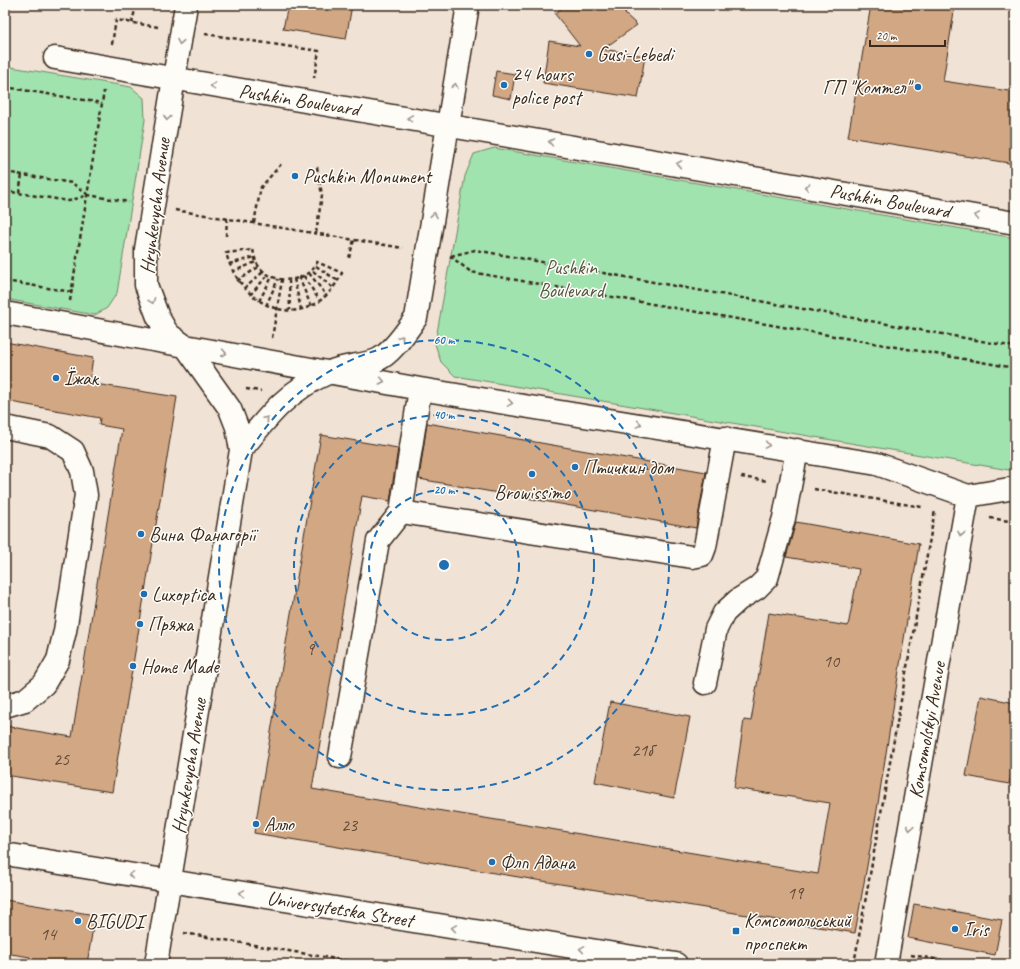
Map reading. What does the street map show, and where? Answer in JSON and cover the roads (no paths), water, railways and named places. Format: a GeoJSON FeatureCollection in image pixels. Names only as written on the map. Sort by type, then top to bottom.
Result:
{"type":"FeatureCollection","features":[{"type":"Feature","properties":{"kind":"street","name":"Hrynkevycha Avenue"},"geometry":{"type":"LineString","coordinates":[[156,964],[242,450],[237,427],[230,409],[186,347],[168,334],[158,317],[146,285],[146,249],[152,206],[186,5]]}},
{"type":"Feature","properties":{"kind":"street","name":"Hrynkevycha Avenue"},"geometry":{"type":"LineString","coordinates":[[242,450],[266,419],[288,395],[330,371],[378,360],[397,344],[416,318],[468,5]]}},
{"type":"Feature","properties":{"kind":"street","name":"Pushkin Boulevard"},"geometry":{"type":"LineString","coordinates":[[55,58],[173,80],[448,125],[1015,223]]}},
{"type":"Feature","properties":{"kind":"street"},"geometry":{"type":"LineString","coordinates":[[5,313],[186,347],[330,371],[420,389],[877,464],[966,505],[1015,488]]}},
{"type":"Feature","properties":{"kind":"street"},"geometry":{"type":"LineString","coordinates":[[340,757],[378,541],[401,512],[420,389]]}},
{"type":"Feature","properties":{"kind":"street"},"geometry":{"type":"LineString","coordinates":[[5,427],[50,436],[73,451],[82,471],[86,495],[65,631],[58,660],[44,684],[24,700],[5,706]]}},
{"type":"Feature","properties":{"kind":"street"},"geometry":{"type":"LineString","coordinates":[[401,512],[692,557],[702,555],[720,474],[725,438]]}},
{"type":"Feature","properties":{"kind":"street"},"geometry":{"type":"LineString","coordinates":[[705,683],[716,629],[724,613],[738,600],[757,588],[767,578],[784,518],[797,450]]}},
{"type":"Feature","properties":{"kind":"street","name":"Komsomolskyi Avenue"},"geometry":{"type":"LineString","coordinates":[[886,964],[966,505]]}},
{"type":"Feature","properties":{"kind":"street","name":"Universytetska Street"},"geometry":{"type":"LineString","coordinates":[[5,854],[676,964]]}},
{"type":"Feature","properties":{"kind":"place","name":"Gusi-Lebedi"},"geometry":{"type":"Point","coordinates":[589,54]}},
{"type":"Feature","properties":{"kind":"place","name":"24 hours police post"},"geometry":{"type":"Point","coordinates":[504,85]}},
{"type":"Feature","properties":{"kind":"place","name":"ГП \"Комтел\""},"geometry":{"type":"Point","coordinates":[918,87]}},
{"type":"Feature","properties":{"kind":"place","name":"Pushkin Monument"},"geometry":{"type":"Point","coordinates":[295,176]}},
{"type":"Feature","properties":{"kind":"place","name":"Їжак"},"geometry":{"type":"Point","coordinates":[56,378]}},
{"type":"Feature","properties":{"kind":"place","name":"Птичкин дом"},"geometry":{"type":"Point","coordinates":[575,467]}},
{"type":"Feature","properties":{"kind":"place","name":"Browissimo"},"geometry":{"type":"Point","coordinates":[532,474]}},
{"type":"Feature","properties":{"kind":"place","name":"Вина Фанагорії"},"geometry":{"type":"Point","coordinates":[141,534]}},
{"type":"Feature","properties":{"kind":"place","name":"Luxoptica"},"geometry":{"type":"Point","coordinates":[144,594]}},
{"type":"Feature","properties":{"kind":"place","name":"Пряжа"},"geometry":{"type":"Point","coordinates":[140,624]}},
{"type":"Feature","properties":{"kind":"place","name":"Home Made"},"geometry":{"type":"Point","coordinates":[133,666]}},
{"type":"Feature","properties":{"kind":"place","name":"Алло"},"geometry":{"type":"Point","coordinates":[256,824]}},
{"type":"Feature","properties":{"kind":"place","name":"Флп Адана"},"geometry":{"type":"Point","coordinates":[492,862]}},
{"type":"Feature","properties":{"kind":"place","name":"BIGUDI"},"geometry":{"type":"Point","coordinates":[78,921]}},
{"type":"Feature","properties":{"kind":"place","name":"Iris"},"geometry":{"type":"Point","coordinates":[955,929]}},
{"type":"Feature","properties":{"kind":"place","name":"Комсомольський проспект"},"geometry":{"type":"Point","coordinates":[736,931]}}]}
